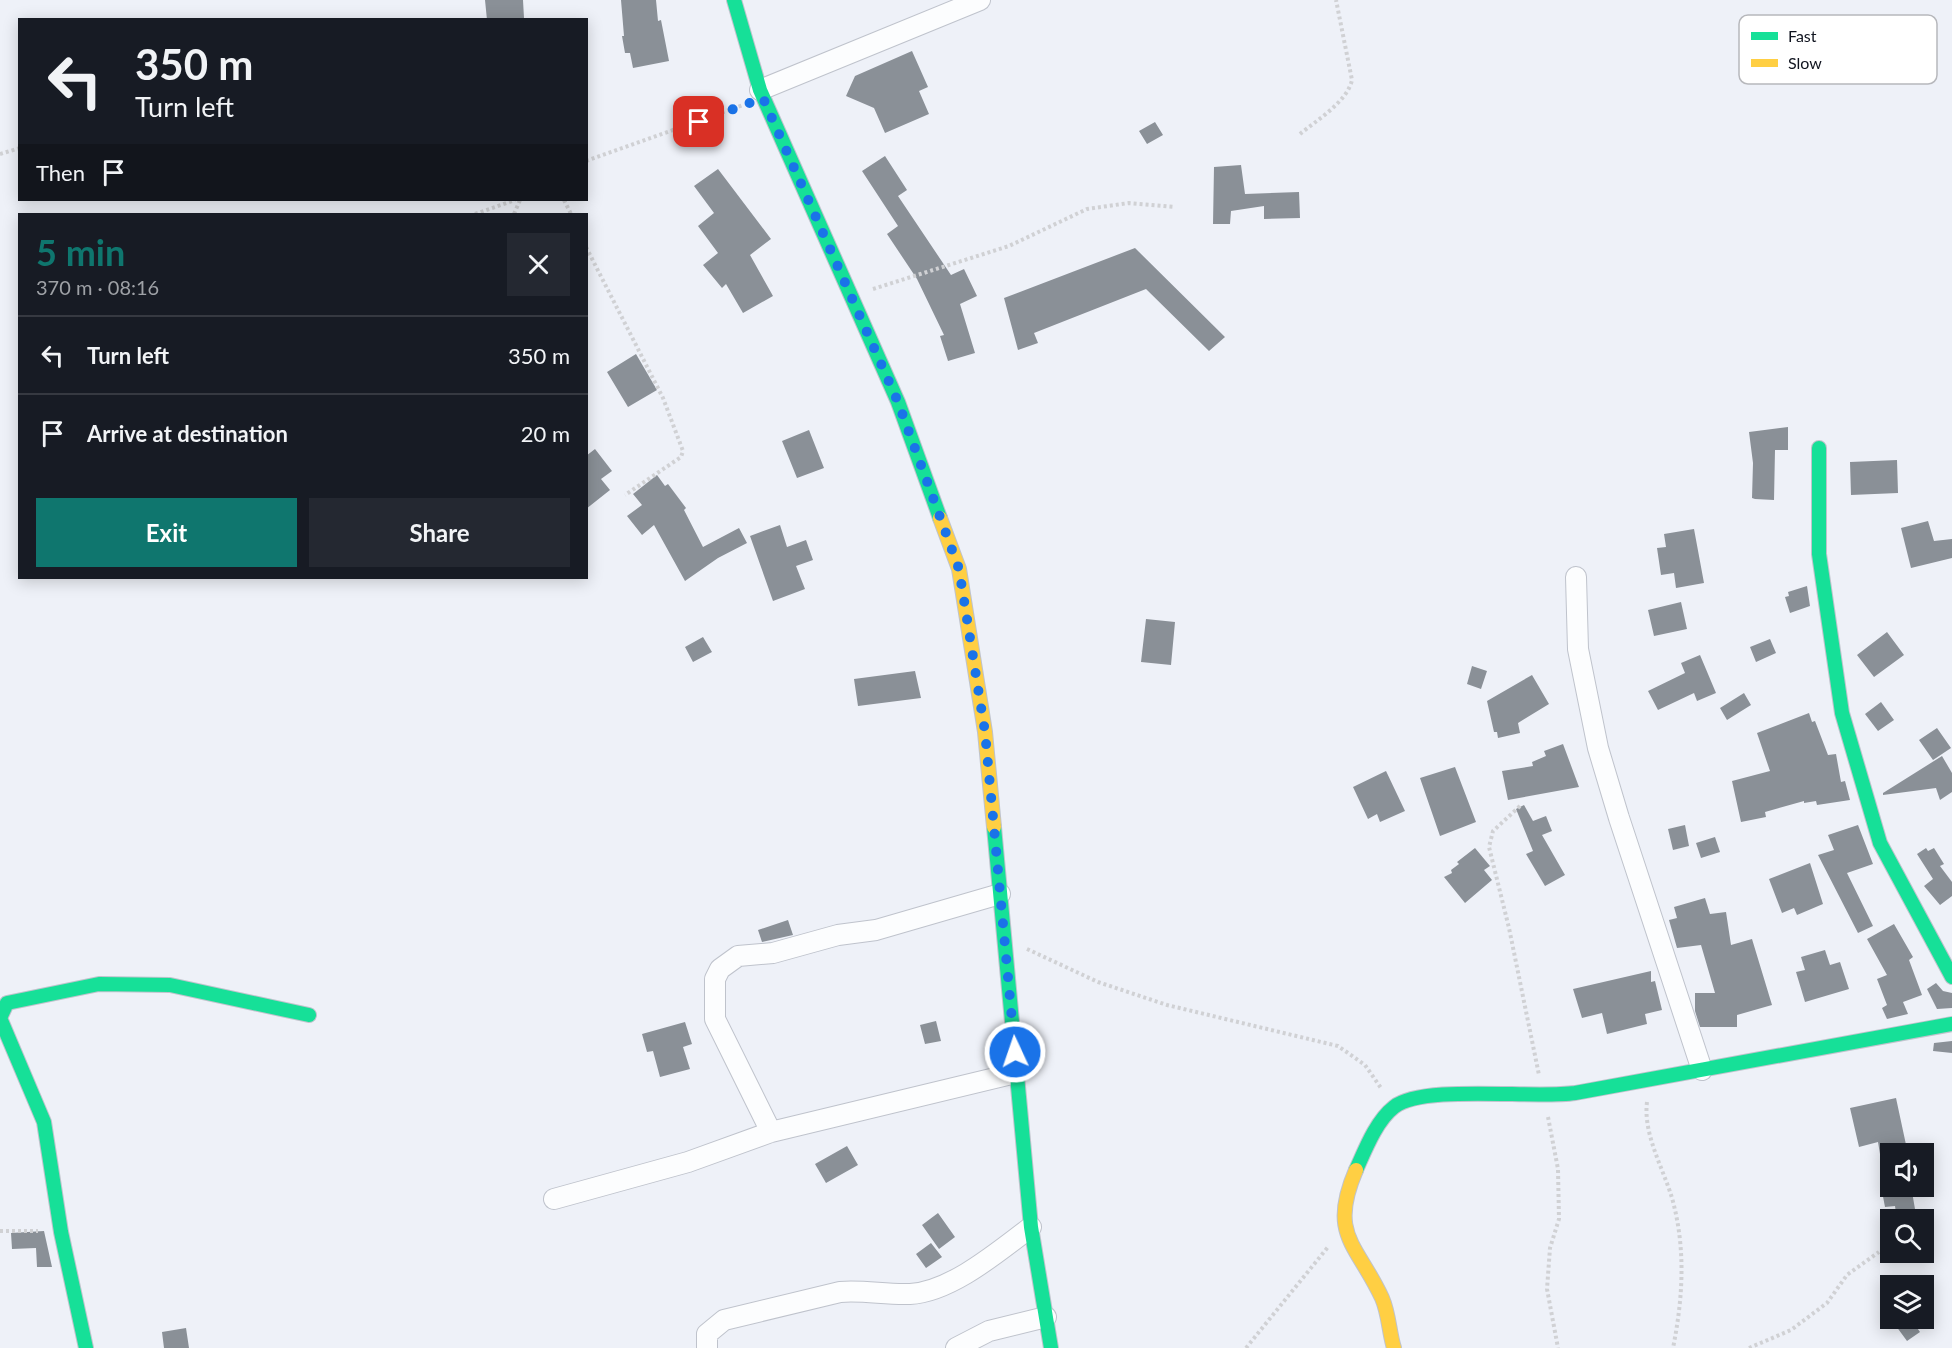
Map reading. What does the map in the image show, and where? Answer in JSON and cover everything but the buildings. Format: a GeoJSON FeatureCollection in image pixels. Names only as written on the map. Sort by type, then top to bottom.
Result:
{"type":"FeatureCollection","features":[{"type":"Feature","properties":{"kind":"street"},"geometry":{"type":"LineString","coordinates":[[734,0],[762,94],[898,402],[959,569],[985,732],[1031,1227],[1051,1348]]}},
{"type":"Feature","properties":{"kind":"street"},"geometry":{"type":"LineString","coordinates":[[762,94],[980,0]]}},
{"type":"Feature","properties":{"kind":"street"},"geometry":{"type":"LineString","coordinates":[[1819,448],[1819,554],[1842,713],[1881,843],[1952,977]]}},
{"type":"Feature","properties":{"kind":"street"},"geometry":{"type":"LineString","coordinates":[[1576,578],[1578,649],[1598,748],[1618,818],[1702,1070]]}},
{"type":"Feature","properties":{"kind":"street"},"geometry":{"type":"LineString","coordinates":[[771,1132],[715,1019],[715,979],[720,969],[738,956],[772,953],[838,935],[876,930],[1000,894]]}},
{"type":"Feature","properties":{"kind":"street"},"geometry":{"type":"LineString","coordinates":[[86,1348],[61,1232],[44,1122],[0,1018],[7,1003],[99,984],[170,985],[309,1015]]}},
{"type":"Feature","properties":{"kind":"street"},"geometry":{"type":"LineString","coordinates":[[1394,1348],[1381,1297],[1362,1267],[1344,1225],[1344,1202],[1350,1185],[1384,1115],[1393,1107],[1417,1098],[1435,1096],[1544,1096],[1824,1049],[1911,1029],[1952,1024]]}},
{"type":"Feature","properties":{"kind":"street"},"geometry":{"type":"LineString","coordinates":[[554,1199],[688,1162],[771,1132],[1016,1073]]}},
{"type":"Feature","properties":{"kind":"street"},"geometry":{"type":"LineString","coordinates":[[707,1348],[707,1334],[724,1320],[840,1292],[859,1290],[909,1294],[927,1291],[979,1265],[1031,1227]]}},
{"type":"Feature","properties":{"kind":"street"},"geometry":{"type":"LineString","coordinates":[[956,1348],[989,1331],[1046,1317]]}},
{"type":"Feature","properties":{"kind":"path"},"geometry":{"type":"LineString","coordinates":[[1300,134],[1340,100],[1350,88],[1352,80],[1336,0]]}},
{"type":"Feature","properties":{"kind":"path"},"geometry":{"type":"LineString","coordinates":[[588,160],[762,94]]}},
{"type":"Feature","properties":{"kind":"path"},"geometry":{"type":"LineString","coordinates":[[0,154],[18,149]]}},
{"type":"Feature","properties":{"kind":"path"},"geometry":{"type":"LineString","coordinates":[[478,213],[511,201]]}},
{"type":"Feature","properties":{"kind":"path"},"geometry":{"type":"LineString","coordinates":[[850,297],[1009,246],[1087,209],[1129,203],[1175,207]]}},
{"type":"Feature","properties":{"kind":"path"},"geometry":{"type":"LineString","coordinates":[[588,251],[663,398],[683,451],[681,457],[625,495]]}},
{"type":"Feature","properties":{"kind":"path"},"geometry":{"type":"LineString","coordinates":[[1520,806],[1493,831],[1489,847],[1509,928],[1557,1169],[1559,1219],[1547,1270],[1547,1288],[1558,1348]]}},
{"type":"Feature","properties":{"kind":"path"},"geometry":{"type":"LineString","coordinates":[[1005,938],[1098,982],[1147,999],[1262,1030],[1338,1046],[1365,1065],[1393,1107]]}},
{"type":"Feature","properties":{"kind":"path"},"geometry":{"type":"LineString","coordinates":[[1655,1078],[1648,1096],[1645,1115],[1672,1199],[1681,1238],[1682,1306],[1673,1348]]}},
{"type":"Feature","properties":{"kind":"path"},"geometry":{"type":"LineString","coordinates":[[1246,1348],[1258,1336],[1272,1313],[1312,1269],[1344,1225]]}},
{"type":"Feature","properties":{"kind":"path"},"geometry":{"type":"LineString","coordinates":[[0,1231],[61,1232]]}},
{"type":"Feature","properties":{"kind":"path"},"geometry":{"type":"LineString","coordinates":[[1749,1348],[1791,1330],[1827,1304],[1847,1275],[1879,1252]]}},
{"type":"Feature","properties":{"kind":"traffic: fast"},"geometry":{"type":"LineString","coordinates":[[734,0],[760,90],[898,402],[940,518]]}},
{"type":"Feature","properties":{"kind":"traffic: fast"},"geometry":{"type":"LineString","coordinates":[[1819,448],[1819,554],[1842,713],[1880,843],[1952,977]]}},
{"type":"Feature","properties":{"kind":"traffic: fast"},"geometry":{"type":"LineString","coordinates":[[994,827],[1031,1227],[1051,1348]]}},
{"type":"Feature","properties":{"kind":"traffic: fast"},"geometry":{"type":"LineString","coordinates":[[86,1348],[61,1232],[44,1122],[0,1018],[7,1003],[99,984],[170,985],[309,1015]]}},
{"type":"Feature","properties":{"kind":"traffic: fast"},"geometry":{"type":"LineString","coordinates":[[1356,1170],[1382,1120],[1394,1107],[1408,1100],[1453,1094],[1575,1093],[1952,1024]]}},
{"type":"Feature","properties":{"kind":"traffic: slow"},"geometry":{"type":"LineString","coordinates":[[940,518],[959,569],[985,732],[994,827]]}},
{"type":"Feature","properties":{"kind":"traffic: slow"},"geometry":{"type":"LineString","coordinates":[[1356,1170],[1348,1192],[1345,1225],[1355,1251],[1382,1298],[1394,1348]]}},
{"type":"Feature","properties":{"kind":"route"},"geometry":{"type":"LineString","coordinates":[[699,122],[763,98],[898,402],[953,550],[959,569],[985,732],[1015,1052]]}}]}
